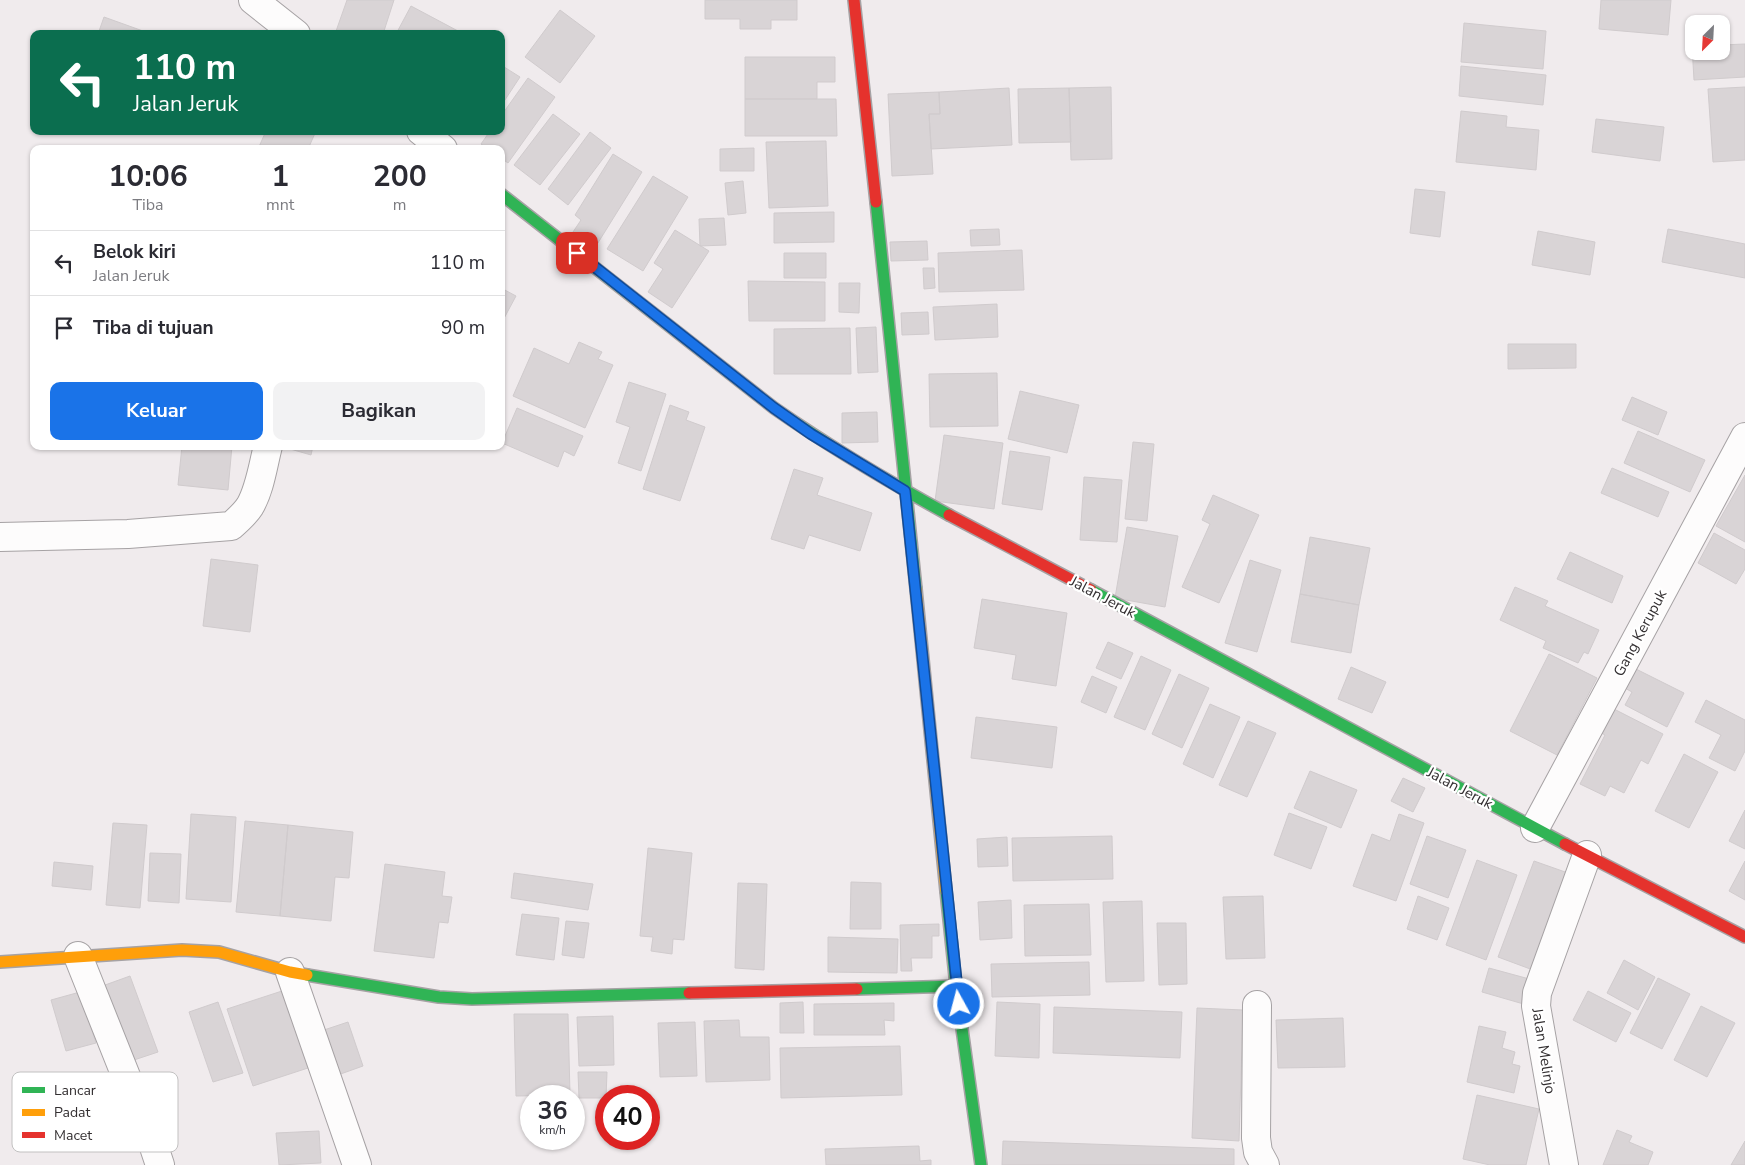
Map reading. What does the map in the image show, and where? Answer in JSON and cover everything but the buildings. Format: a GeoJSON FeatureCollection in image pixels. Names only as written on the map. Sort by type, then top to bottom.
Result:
{"type":"FeatureCollection","features":[{"type":"Feature","properties":{"kind":"street"},"geometry":{"type":"LineString","coordinates":[[253,0],[291,30]]}},
{"type":"Feature","properties":{"kind":"street"},"geometry":{"type":"LineString","coordinates":[[854,0],[956,986],[981,1165]]}},
{"type":"Feature","properties":{"kind":"street"},"geometry":{"type":"LineString","coordinates":[[426,135],[438,145]]}},
{"type":"Feature","properties":{"kind":"street","name":"Jalan Jeruk"},"geometry":{"type":"LineString","coordinates":[[505,197],[774,408],[811,434],[905,491],[1535,828],[1745,937]]}},
{"type":"Feature","properties":{"kind":"street","name":"Gang Kerupuk"},"geometry":{"type":"LineString","coordinates":[[1535,828],[1745,438]]}},
{"type":"Feature","properties":{"kind":"street"},"geometry":{"type":"LineString","coordinates":[[0,537],[128,534],[231,526],[251,505],[267,450]]}},
{"type":"Feature","properties":{"kind":"street","name":"Jalan Melinjo"},"geometry":{"type":"LineString","coordinates":[[1564,1165],[1536,1006],[1537,993],[1587,855]]}},
{"type":"Feature","properties":{"kind":"street"},"geometry":{"type":"LineString","coordinates":[[0,962],[182,950],[219,952],[290,972],[439,997],[472,999],[956,986]]}},
{"type":"Feature","properties":{"kind":"street"},"geometry":{"type":"LineString","coordinates":[[78,956],[124,1072]]}},
{"type":"Feature","properties":{"kind":"street"},"geometry":{"type":"LineString","coordinates":[[290,972],[357,1165]]}},
{"type":"Feature","properties":{"kind":"street"},"geometry":{"type":"LineString","coordinates":[[1257,1005],[1256,1138],[1258,1152],[1265,1165]]}},
{"type":"Feature","properties":{"kind":"street"},"geometry":{"type":"LineString","coordinates":[[156,1152],[160,1165]]}},
{"type":"Feature","properties":{"kind":"traffic: fast"},"geometry":{"type":"LineString","coordinates":[[505,197],[774,408],[860,464],[949,515]]}},
{"type":"Feature","properties":{"kind":"traffic: fast"},"geometry":{"type":"LineString","coordinates":[[876,202],[916,589]]}},
{"type":"Feature","properties":{"kind":"traffic: fast"},"geometry":{"type":"LineString","coordinates":[[1091,590],[1565,844]]}},
{"type":"Feature","properties":{"kind":"traffic: fast"},"geometry":{"type":"LineString","coordinates":[[946,891],[956,986],[981,1165]]}},
{"type":"Feature","properties":{"kind":"traffic: fast"},"geometry":{"type":"LineString","coordinates":[[307,975],[439,997],[472,999],[689,993]]}},
{"type":"Feature","properties":{"kind":"traffic: fast"},"geometry":{"type":"LineString","coordinates":[[857,989],[956,986]]}},
{"type":"Feature","properties":{"kind":"traffic: slow"},"geometry":{"type":"LineString","coordinates":[[916,589],[946,891]]}},
{"type":"Feature","properties":{"kind":"traffic: slow"},"geometry":{"type":"LineString","coordinates":[[0,962],[182,950],[219,952],[307,975]]}},
{"type":"Feature","properties":{"kind":"traffic: jam"},"geometry":{"type":"LineString","coordinates":[[854,0],[876,202]]}},
{"type":"Feature","properties":{"kind":"traffic: jam"},"geometry":{"type":"LineString","coordinates":[[949,515],[1091,590]]}},
{"type":"Feature","properties":{"kind":"traffic: jam"},"geometry":{"type":"LineString","coordinates":[[1565,844],[1745,937]]}},
{"type":"Feature","properties":{"kind":"traffic: jam"},"geometry":{"type":"LineString","coordinates":[[689,993],[857,989]]}},
{"type":"Feature","properties":{"kind":"route"},"geometry":{"type":"LineString","coordinates":[[577,253],[774,408],[811,434],[905,491],[959,1004]]}}]}
